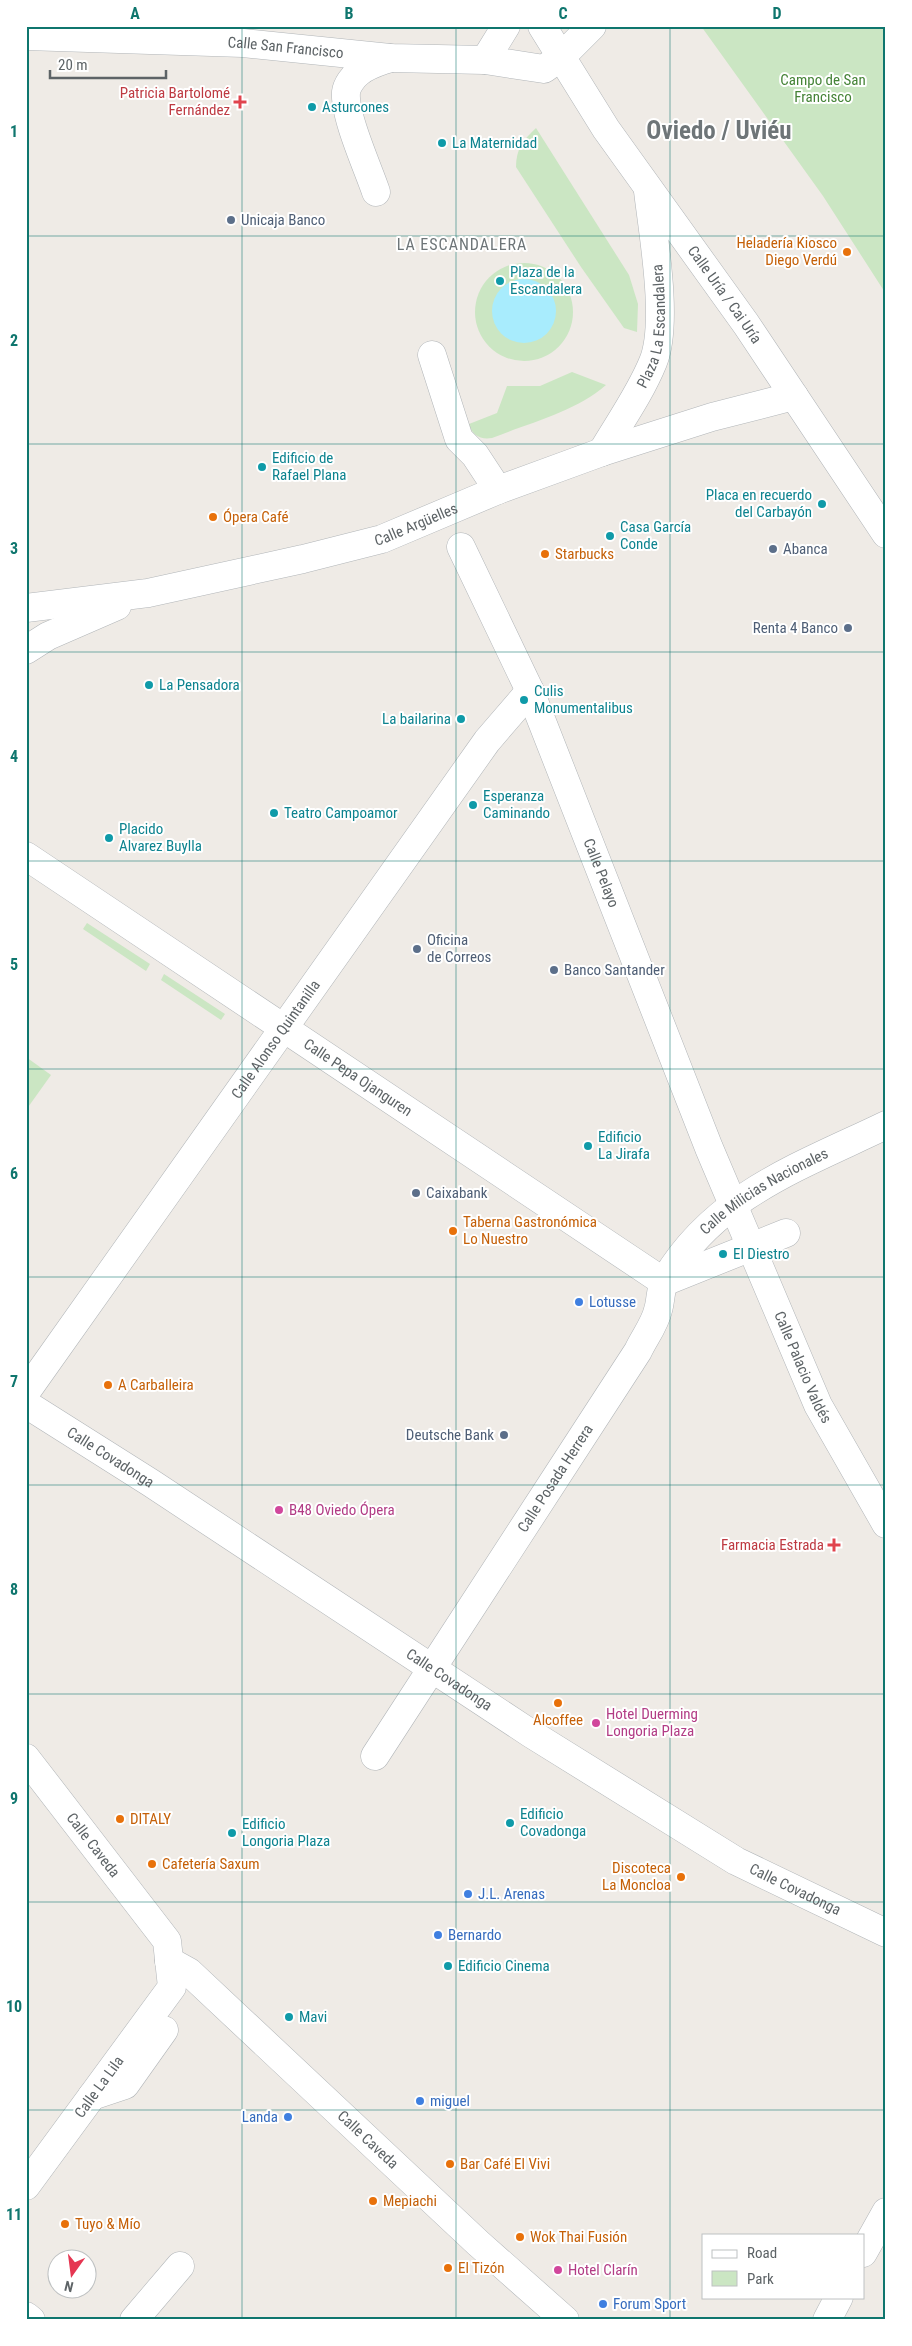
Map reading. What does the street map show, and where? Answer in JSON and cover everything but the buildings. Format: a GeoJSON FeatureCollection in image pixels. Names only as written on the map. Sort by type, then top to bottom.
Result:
{"type":"FeatureCollection","features":[{"type":"Feature","properties":{"kind":"street"},"geometry":{"type":"LineString","coordinates":[[485,60],[506,26]]}},
{"type":"Feature","properties":{"kind":"street","name":"Calle Uría / Cai Uría"},"geometry":{"type":"LineString","coordinates":[[542,26],[606,129],[746,324],[886,534]]}},
{"type":"Feature","properties":{"kind":"street","name":"Calle San Francisco"},"geometry":{"type":"LineString","coordinates":[[26,36],[243,44],[390,58],[485,60],[544,69],[562,56],[592,26]]}},
{"type":"Feature","properties":{"kind":"street"},"geometry":{"type":"LineString","coordinates":[[376,192],[353,128],[346,94],[347,87],[357,73],[390,58]]}},
{"type":"Feature","properties":{"kind":"street","name":"Plaza La Escandalera"},"geometry":{"type":"LineString","coordinates":[[602,452],[653,362],[660,338],[657,267],[648,189]]}},
{"type":"Feature","properties":{"kind":"street"},"geometry":{"type":"LineString","coordinates":[[432,356],[459,439],[474,455],[498,490]]}},
{"type":"Feature","properties":{"kind":"street","name":"Calle Argüelles"},"geometry":{"type":"LineString","coordinates":[[26,608],[148,593],[303,559],[382,538],[498,490],[602,452],[712,417],[794,396]]}},
{"type":"Feature","properties":{"kind":"street","name":"Calle Pelayo"},"geometry":{"type":"LineString","coordinates":[[461,547],[530,691],[709,1148],[733,1204]]}},
{"type":"Feature","properties":{"kind":"street"},"geometry":{"type":"LineString","coordinates":[[26,650],[48,636],[148,593]]}},
{"type":"Feature","properties":{"kind":"street","name":"Calle Alonso Quintanilla"},"geometry":{"type":"LineString","coordinates":[[26,1392],[487,741],[530,691]]}},
{"type":"Feature","properties":{"kind":"street","name":"Calle Pepa Ojanguren"},"geometry":{"type":"LineString","coordinates":[[26,856],[664,1282]]}},
{"type":"Feature","properties":{"kind":"street","name":"Calle Milicias Nacionales"},"geometry":{"type":"LineString","coordinates":[[664,1282],[697,1236],[733,1204],[768,1182],[886,1125]]}},
{"type":"Feature","properties":{"kind":"street","name":"Calle Palacio Valdés"},"geometry":{"type":"LineString","coordinates":[[733,1204],[818,1404],[886,1524]]}},
{"type":"Feature","properties":{"kind":"street"},"geometry":{"type":"LineString","coordinates":[[664,1282],[786,1233]]}},
{"type":"Feature","properties":{"kind":"street","name":"Calle Posada Herrera"},"geometry":{"type":"LineString","coordinates":[[375,1756],[638,1351],[658,1312],[664,1282]]}},
{"type":"Feature","properties":{"kind":"street","name":"Calle Covadonga"},"geometry":{"type":"LineString","coordinates":[[26,1404],[438,1659],[530,1733],[748,1868],[886,1933]]}},
{"type":"Feature","properties":{"kind":"street","name":"Calle Caveda"},"geometry":{"type":"LineString","coordinates":[[26,1758],[167,1942],[172,1988]]}},
{"type":"Feature","properties":{"kind":"street","name":"Calle Caveda"},"geometry":{"type":"LineString","coordinates":[[169,1961],[189,1972],[478,2243],[565,2320]]}},
{"type":"Feature","properties":{"kind":"street","name":"Calle La Lila"},"geometry":{"type":"LineString","coordinates":[[26,2186],[172,1988]]}},
{"type":"Feature","properties":{"kind":"street"},"geometry":{"type":"LineString","coordinates":[[92,2096],[125,2085],[175,2015]]}},
{"type":"Feature","properties":{"kind":"street"},"geometry":{"type":"LineString","coordinates":[[864,2251],[886,2212]]}},
{"type":"Feature","properties":{"kind":"street"},"geometry":{"type":"LineString","coordinates":[[134,2320],[180,2266]]}},
{"type":"Feature","properties":{"kind":"street"},"geometry":{"type":"LineString","coordinates":[[827,2320],[838,2298]]}},
{"type":"Feature","properties":{"kind":"street"},"geometry":{"type":"LineString","coordinates":[[26,2316],[31,2320]]}},
{"type":"Feature","properties":{"kind":"green space","name":"Campo de San Francisco"},"geometry":{"type":"Polygon","coordinates":[[[701,26],[886,26],[886,294],[823,196],[701,26]]]}},
{"type":"Feature","properties":{"kind":"green space"},"geometry":{"type":"Polygon","coordinates":[[[536,128],[629,275],[638,304],[637,332],[624,328],[581,267],[516,167],[517,155],[521,145],[536,128]]]}},
{"type":"Feature","properties":{"kind":"green space"},"geometry":{"type":"Polygon","coordinates":[[[524,263],[543,267],[559,277],[569,293],[573,312],[569,331],[559,347],[543,357],[524,361],[505,357],[489,347],[479,331],[475,312],[479,293],[489,277],[505,267],[524,263]]]}},
{"type":"Feature","properties":{"kind":"green space"},"geometry":{"type":"Polygon","coordinates":[[[572,372],[606,385],[566,410],[492,438],[477,436],[472,431],[469,424],[497,413],[507,386],[540,386],[572,372]]]}},
{"type":"Feature","properties":{"kind":"green space"},"geometry":{"type":"Polygon","coordinates":[[[87,923],[150,964],[146,971],[83,929],[87,923]]]}},
{"type":"Feature","properties":{"kind":"green space"},"geometry":{"type":"Polygon","coordinates":[[[164,974],[225,1014],[221,1020],[161,980],[164,974]]]}},
{"type":"Feature","properties":{"kind":"green space"},"geometry":{"type":"Polygon","coordinates":[[[26,1057],[51,1075],[26,1110],[26,1057]]]}},
{"type":"Feature","properties":{"kind":"water"},"geometry":{"type":"Polygon","coordinates":[[[518,279],[530,279],[547,288],[554,299],[556,311],[554,323],[547,334],[530,343],[518,343],[506,338],[497,329],[492,317],[492,305],[497,293],[506,284],[518,279]]]}},
{"type":"Feature","properties":{"kind":"place","name":"Patricia Bartolomé Fernández"},"geometry":{"type":"Point","coordinates":[240,102]}},
{"type":"Feature","properties":{"kind":"place","name":"Asturcones"},"geometry":{"type":"Point","coordinates":[312,107]}},
{"type":"Feature","properties":{"kind":"place","name":"La Maternidad"},"geometry":{"type":"Point","coordinates":[442,143]}},
{"type":"Feature","properties":{"kind":"place","name":"Unicaja Banco"},"geometry":{"type":"Point","coordinates":[231,220]}},
{"type":"Feature","properties":{"kind":"place","name":"Heladería Kiosco Diego Verdú"},"geometry":{"type":"Point","coordinates":[847,252]}},
{"type":"Feature","properties":{"kind":"place","name":"Plaza de la Escandalera"},"geometry":{"type":"Point","coordinates":[500,281]}},
{"type":"Feature","properties":{"kind":"place","name":"Edificio de Rafael Plana"},"geometry":{"type":"Point","coordinates":[262,467]}},
{"type":"Feature","properties":{"kind":"place","name":"Placa en recuerdo del Carbayón"},"geometry":{"type":"Point","coordinates":[822,504]}},
{"type":"Feature","properties":{"kind":"place","name":"Ópera Café"},"geometry":{"type":"Point","coordinates":[213,517]}},
{"type":"Feature","properties":{"kind":"place","name":"Casa García Conde"},"geometry":{"type":"Point","coordinates":[610,536]}},
{"type":"Feature","properties":{"kind":"place","name":"Abanca"},"geometry":{"type":"Point","coordinates":[773,549]}},
{"type":"Feature","properties":{"kind":"place","name":"Starbucks"},"geometry":{"type":"Point","coordinates":[545,554]}},
{"type":"Feature","properties":{"kind":"place","name":"Renta 4 Banco"},"geometry":{"type":"Point","coordinates":[848,628]}},
{"type":"Feature","properties":{"kind":"place","name":"La Pensadora"},"geometry":{"type":"Point","coordinates":[149,685]}},
{"type":"Feature","properties":{"kind":"place","name":"Culis Monumentalibus"},"geometry":{"type":"Point","coordinates":[524,700]}},
{"type":"Feature","properties":{"kind":"place","name":"La bailarina"},"geometry":{"type":"Point","coordinates":[461,719]}},
{"type":"Feature","properties":{"kind":"place","name":"Esperanza Caminando"},"geometry":{"type":"Point","coordinates":[473,805]}},
{"type":"Feature","properties":{"kind":"place","name":"Teatro Campoamor"},"geometry":{"type":"Point","coordinates":[274,813]}},
{"type":"Feature","properties":{"kind":"place","name":"Placido Alvarez Buylla"},"geometry":{"type":"Point","coordinates":[109,838]}},
{"type":"Feature","properties":{"kind":"place","name":"Oficina de Correos"},"geometry":{"type":"Point","coordinates":[417,949]}},
{"type":"Feature","properties":{"kind":"place","name":"Banco Santander"},"geometry":{"type":"Point","coordinates":[554,970]}},
{"type":"Feature","properties":{"kind":"place","name":"Edificio La Jirafa"},"geometry":{"type":"Point","coordinates":[588,1146]}},
{"type":"Feature","properties":{"kind":"place","name":"Caixabank"},"geometry":{"type":"Point","coordinates":[416,1193]}},
{"type":"Feature","properties":{"kind":"place","name":"Taberna Gastronómica Lo Nuestro"},"geometry":{"type":"Point","coordinates":[453,1231]}},
{"type":"Feature","properties":{"kind":"place","name":"El Diestro"},"geometry":{"type":"Point","coordinates":[723,1254]}},
{"type":"Feature","properties":{"kind":"place","name":"Lotusse"},"geometry":{"type":"Point","coordinates":[579,1302]}},
{"type":"Feature","properties":{"kind":"place","name":"A Carballeira"},"geometry":{"type":"Point","coordinates":[108,1385]}},
{"type":"Feature","properties":{"kind":"place","name":"Deutsche Bank"},"geometry":{"type":"Point","coordinates":[504,1435]}},
{"type":"Feature","properties":{"kind":"place","name":"B48 Oviedo Ópera"},"geometry":{"type":"Point","coordinates":[279,1510]}},
{"type":"Feature","properties":{"kind":"place","name":"Farmacia Estrada"},"geometry":{"type":"Point","coordinates":[834,1545]}},
{"type":"Feature","properties":{"kind":"place","name":"Alcoffee"},"geometry":{"type":"Point","coordinates":[558,1703]}},
{"type":"Feature","properties":{"kind":"place","name":"Hotel Duerming Longoria Plaza"},"geometry":{"type":"Point","coordinates":[596,1723]}},
{"type":"Feature","properties":{"kind":"place","name":"DITALY"},"geometry":{"type":"Point","coordinates":[120,1819]}},
{"type":"Feature","properties":{"kind":"place","name":"Edificio Covadonga"},"geometry":{"type":"Point","coordinates":[510,1823]}},
{"type":"Feature","properties":{"kind":"place","name":"Edificio Longoria Plaza"},"geometry":{"type":"Point","coordinates":[232,1833]}},
{"type":"Feature","properties":{"kind":"place","name":"Cafetería Saxum"},"geometry":{"type":"Point","coordinates":[152,1864]}},
{"type":"Feature","properties":{"kind":"place","name":"Discoteca La Moncloa"},"geometry":{"type":"Point","coordinates":[681,1877]}},
{"type":"Feature","properties":{"kind":"place","name":"J.L. Arenas"},"geometry":{"type":"Point","coordinates":[468,1894]}},
{"type":"Feature","properties":{"kind":"place","name":"Bernardo"},"geometry":{"type":"Point","coordinates":[438,1935]}},
{"type":"Feature","properties":{"kind":"place","name":"Edificio Cinema"},"geometry":{"type":"Point","coordinates":[448,1966]}},
{"type":"Feature","properties":{"kind":"place","name":"Mavi"},"geometry":{"type":"Point","coordinates":[289,2017]}},
{"type":"Feature","properties":{"kind":"place","name":"miguel"},"geometry":{"type":"Point","coordinates":[420,2101]}},
{"type":"Feature","properties":{"kind":"place","name":"Landa"},"geometry":{"type":"Point","coordinates":[288,2117]}},
{"type":"Feature","properties":{"kind":"place","name":"Bar Café El Vivi"},"geometry":{"type":"Point","coordinates":[450,2164]}},
{"type":"Feature","properties":{"kind":"place","name":"Mepiachi"},"geometry":{"type":"Point","coordinates":[373,2201]}},
{"type":"Feature","properties":{"kind":"place","name":"Tuyo & Mío"},"geometry":{"type":"Point","coordinates":[65,2224]}},
{"type":"Feature","properties":{"kind":"place","name":"Wok Thai Fusión"},"geometry":{"type":"Point","coordinates":[520,2237]}},
{"type":"Feature","properties":{"kind":"place","name":"El Tizón"},"geometry":{"type":"Point","coordinates":[448,2268]}},
{"type":"Feature","properties":{"kind":"place","name":"Hotel Clarín"},"geometry":{"type":"Point","coordinates":[558,2270]}},
{"type":"Feature","properties":{"kind":"place","name":"Forum Sport"},"geometry":{"type":"Point","coordinates":[603,2304]}},
{"type":"Feature","properties":{"kind":"district","name":"Oviedo / Uviéu"},"geometry":{"type":"Point","coordinates":[719,130]}},
{"type":"Feature","properties":{"kind":"district","name":"LA ESCANDALERA"},"geometry":{"type":"Point","coordinates":[462,244]}}]}
